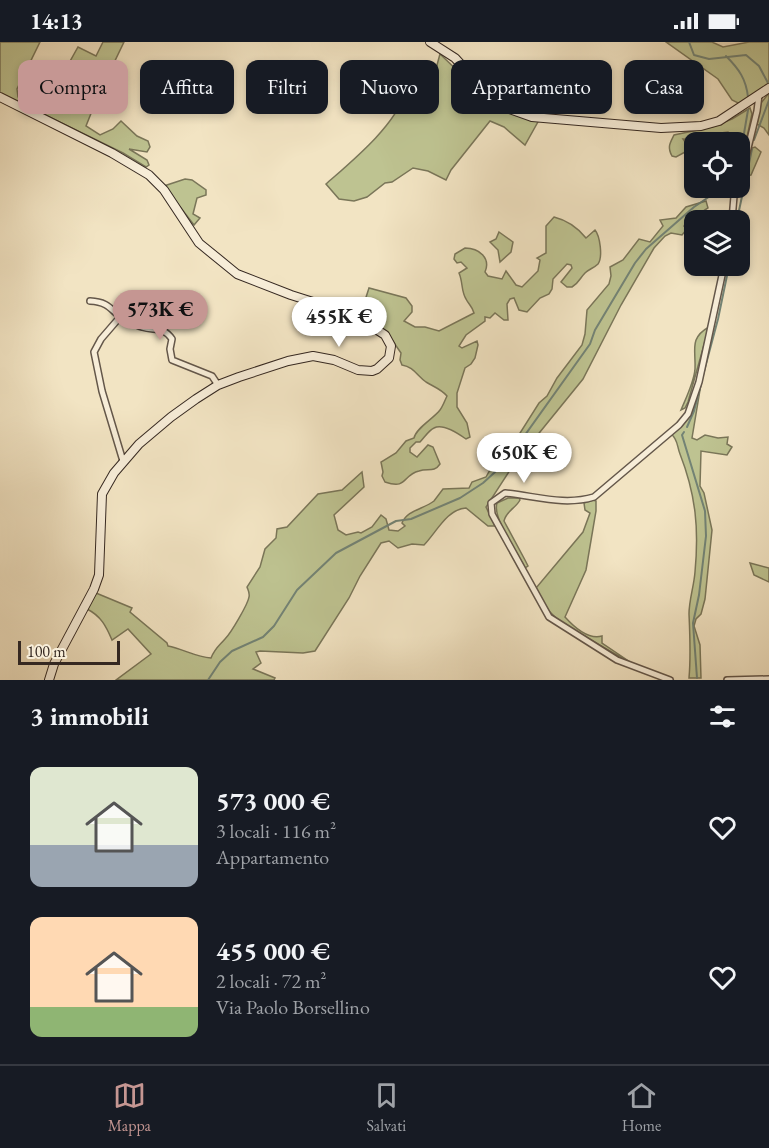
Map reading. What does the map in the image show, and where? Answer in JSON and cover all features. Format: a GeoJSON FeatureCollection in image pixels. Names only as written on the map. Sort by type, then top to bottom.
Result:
{"type":"FeatureCollection","features":[{"type":"Feature","properties":{"kind":"street"},"geometry":{"type":"LineString","coordinates":[[430,42],[455,58],[498,105],[532,117],[661,128],[701,126],[719,121],[769,88]]}},
{"type":"Feature","properties":{"kind":"street"},"geometry":{"type":"LineString","coordinates":[[750,140],[759,95]]}},
{"type":"Feature","properties":{"kind":"street"},"geometry":{"type":"LineString","coordinates":[[0,97],[112,153],[149,175],[164,190],[199,243],[237,274],[291,295],[354,315],[385,335],[391,346],[389,358],[372,371],[313,356],[218,385],[171,417],[139,444],[123,461],[102,494],[99,575],[94,589],[54,664],[49,680]]}},
{"type":"Feature","properties":{"kind":"street"},"geometry":{"type":"LineString","coordinates":[[670,680],[617,660],[549,617],[492,514],[491,503],[505,493],[541,500],[578,502],[594,497],[679,425],[688,414],[699,382],[722,276]]}},
{"type":"Feature","properties":{"kind":"street"},"geometry":{"type":"LineString","coordinates":[[90,301],[109,306],[120,317],[143,328],[160,328],[167,332],[172,339],[170,349],[172,360],[212,376],[218,385]]}},
{"type":"Feature","properties":{"kind":"street"},"geometry":{"type":"LineString","coordinates":[[120,317],[94,351],[102,391],[123,461]]}},
{"type":"Feature","properties":{"kind":"street"},"geometry":{"type":"LineString","coordinates":[[727,680],[769,679]]}},
{"type":"Feature","properties":{"kind":"green space"},"geometry":{"type":"Polygon","coordinates":[[[0,42],[40,42],[31,60],[18,60],[18,102],[0,93],[0,42]]]}},
{"type":"Feature","properties":{"kind":"green space"},"geometry":{"type":"Polygon","coordinates":[[[103,42],[124,42],[115,60],[71,60],[78,47],[96,56],[103,42]]]}},
{"type":"Feature","properties":{"kind":"green space"},"geometry":{"type":"Polygon","coordinates":[[[666,42],[712,42],[723,47],[749,42],[769,42],[769,84],[740,104],[732,100],[718,79],[704,69],[704,60],[691,60],[666,42]]]}},
{"type":"Feature","properties":{"kind":"green space"},"geometry":{"type":"Polygon","coordinates":[[[440,54],[451,65],[451,114],[514,114],[539,120],[525,145],[504,127],[490,121],[451,170],[446,180],[428,171],[413,168],[392,182],[385,183],[367,197],[354,201],[339,199],[326,184],[360,154],[394,114],[439,114],[438,60],[440,54]]]}},
{"type":"Feature","properties":{"kind":"green space"},"geometry":{"type":"Polygon","coordinates":[[[769,93],[769,135],[757,124],[761,103],[769,93]]]}},
{"type":"Feature","properties":{"kind":"green space"},"geometry":{"type":"Polygon","coordinates":[[[750,108],[752,114],[748,132],[688,132],[712,127],[750,108]]]}},
{"type":"Feature","properties":{"kind":"green space"},"geometry":{"type":"Polygon","coordinates":[[[43,114],[91,114],[86,126],[100,135],[113,129],[121,121],[137,136],[148,141],[150,147],[147,152],[129,149],[147,160],[149,165],[146,167],[123,153],[43,114]]]}},
{"type":"Feature","properties":{"kind":"green space"},"geometry":{"type":"Polygon","coordinates":[[[684,133],[684,153],[676,157],[672,156],[669,148],[674,135],[684,133]]]}},
{"type":"Feature","properties":{"kind":"green space"},"geometry":{"type":"Polygon","coordinates":[[[755,147],[761,152],[750,175],[750,154],[752,148],[755,147]]]}},
{"type":"Feature","properties":{"kind":"green space"},"geometry":{"type":"Polygon","coordinates":[[[185,179],[192,180],[206,190],[206,195],[197,198],[193,214],[200,218],[194,225],[164,186],[185,179]]]}},
{"type":"Feature","properties":{"kind":"green space"},"geometry":{"type":"Polygon","coordinates":[[[706,201],[708,208],[684,210],[684,233],[682,235],[671,233],[665,236],[654,248],[621,305],[583,379],[514,464],[486,507],[495,526],[488,526],[466,508],[459,509],[442,522],[424,545],[412,544],[398,548],[389,541],[381,543],[315,651],[256,652],[261,663],[253,669],[275,678],[274,680],[116,680],[151,654],[128,629],[112,640],[103,622],[87,609],[96,593],[132,608],[130,612],[168,646],[211,658],[243,612],[249,597],[247,587],[260,567],[265,549],[276,538],[277,529],[287,527],[318,494],[342,490],[362,472],[364,487],[334,515],[338,530],[346,535],[361,533],[372,527],[381,515],[386,519],[389,530],[398,531],[405,526],[402,523],[408,515],[430,504],[443,489],[469,488],[472,482],[486,477],[495,461],[510,449],[539,403],[547,396],[557,378],[582,345],[587,310],[609,284],[610,267],[623,260],[639,239],[650,242],[663,226],[660,220],[676,218],[686,207],[706,201]]]}},
{"type":"Feature","properties":{"kind":"green space"},"geometry":{"type":"Polygon","coordinates":[[[554,217],[571,225],[586,238],[595,230],[600,247],[600,261],[572,287],[567,287],[561,282],[572,268],[567,264],[553,279],[549,294],[540,298],[527,312],[519,310],[514,298],[510,299],[507,304],[508,320],[504,320],[495,313],[490,318],[485,317],[485,321],[466,335],[459,346],[462,348],[477,341],[478,345],[475,358],[465,368],[457,393],[457,407],[467,423],[470,437],[466,439],[442,427],[434,428],[410,448],[410,452],[417,457],[428,445],[433,447],[440,464],[438,467],[414,473],[398,484],[385,482],[381,462],[396,453],[406,441],[414,438],[415,434],[440,410],[447,396],[402,365],[401,353],[388,334],[360,316],[369,288],[406,298],[412,306],[412,312],[404,321],[415,327],[439,331],[474,313],[464,296],[459,273],[467,268],[461,262],[457,263],[454,259],[455,254],[465,248],[475,250],[485,258],[485,272],[488,276],[502,279],[506,271],[516,285],[522,287],[538,271],[540,260],[537,258],[546,253],[546,226],[554,217]]]}},
{"type":"Feature","properties":{"kind":"green space"},"geometry":{"type":"Polygon","coordinates":[[[499,232],[513,242],[511,252],[500,262],[498,250],[490,242],[496,239],[499,232]]]}},
{"type":"Feature","properties":{"kind":"green space"},"geometry":{"type":"Polygon","coordinates":[[[709,327],[688,402],[681,410],[694,374],[696,340],[709,327]]]}},
{"type":"Feature","properties":{"kind":"green space"},"geometry":{"type":"Polygon","coordinates":[[[701,384],[692,438],[697,440],[705,435],[718,438],[728,437],[727,444],[732,447],[727,455],[701,451],[700,486],[704,493],[712,530],[705,599],[701,614],[694,626],[700,645],[701,678],[689,678],[689,609],[697,541],[695,512],[690,484],[676,441],[671,434],[692,410],[701,384]]]}},
{"type":"Feature","properties":{"kind":"green space"},"geometry":{"type":"Polygon","coordinates":[[[508,498],[519,498],[520,500],[504,521],[528,566],[525,568],[506,536],[496,509],[497,503],[508,498]]]}},
{"type":"Feature","properties":{"kind":"green space"},"geometry":{"type":"Polygon","coordinates":[[[596,501],[596,511],[586,570],[565,617],[587,634],[602,636],[602,643],[639,668],[560,622],[547,609],[536,588],[583,532],[590,513],[585,510],[584,503],[596,501]]]}},
{"type":"Feature","properties":{"kind":"green space"},"geometry":{"type":"Polygon","coordinates":[[[750,563],[769,568],[769,582],[754,575],[750,563]]]}},
{"type":"Feature","properties":{"kind":"waterway"},"geometry":{"type":"LineString","coordinates":[[689,42],[694,55],[709,59],[746,55],[759,66],[769,85]]}},
{"type":"Feature","properties":{"kind":"waterway"},"geometry":{"type":"LineString","coordinates":[[726,56],[741,75],[748,97]]}},
{"type":"Feature","properties":{"kind":"waterway"},"geometry":{"type":"LineString","coordinates":[[754,140],[769,100]]}},
{"type":"Feature","properties":{"kind":"waterway"},"geometry":{"type":"LineString","coordinates":[[744,132],[748,110]]}},
{"type":"Feature","properties":{"kind":"waterway"},"geometry":{"type":"LineString","coordinates":[[739,210],[752,149]]}},
{"type":"Feature","properties":{"kind":"waterway"},"geometry":{"type":"LineString","coordinates":[[208,680],[220,662],[232,651],[263,637],[274,626],[297,590],[336,553],[396,521],[411,519],[460,498],[483,483],[505,463],[590,344],[595,330],[635,263],[646,249],[707,198]]}},
{"type":"Feature","properties":{"kind":"waterway"},"geometry":{"type":"LineString","coordinates":[[702,379],[727,276]]}},
{"type":"Feature","properties":{"kind":"waterway"},"geometry":{"type":"LineString","coordinates":[[687,427],[701,384]]}},
{"type":"Feature","properties":{"kind":"waterway"},"geometry":{"type":"LineString","coordinates":[[684,432],[682,435],[705,511],[706,536],[693,623],[697,678]]}}]}
